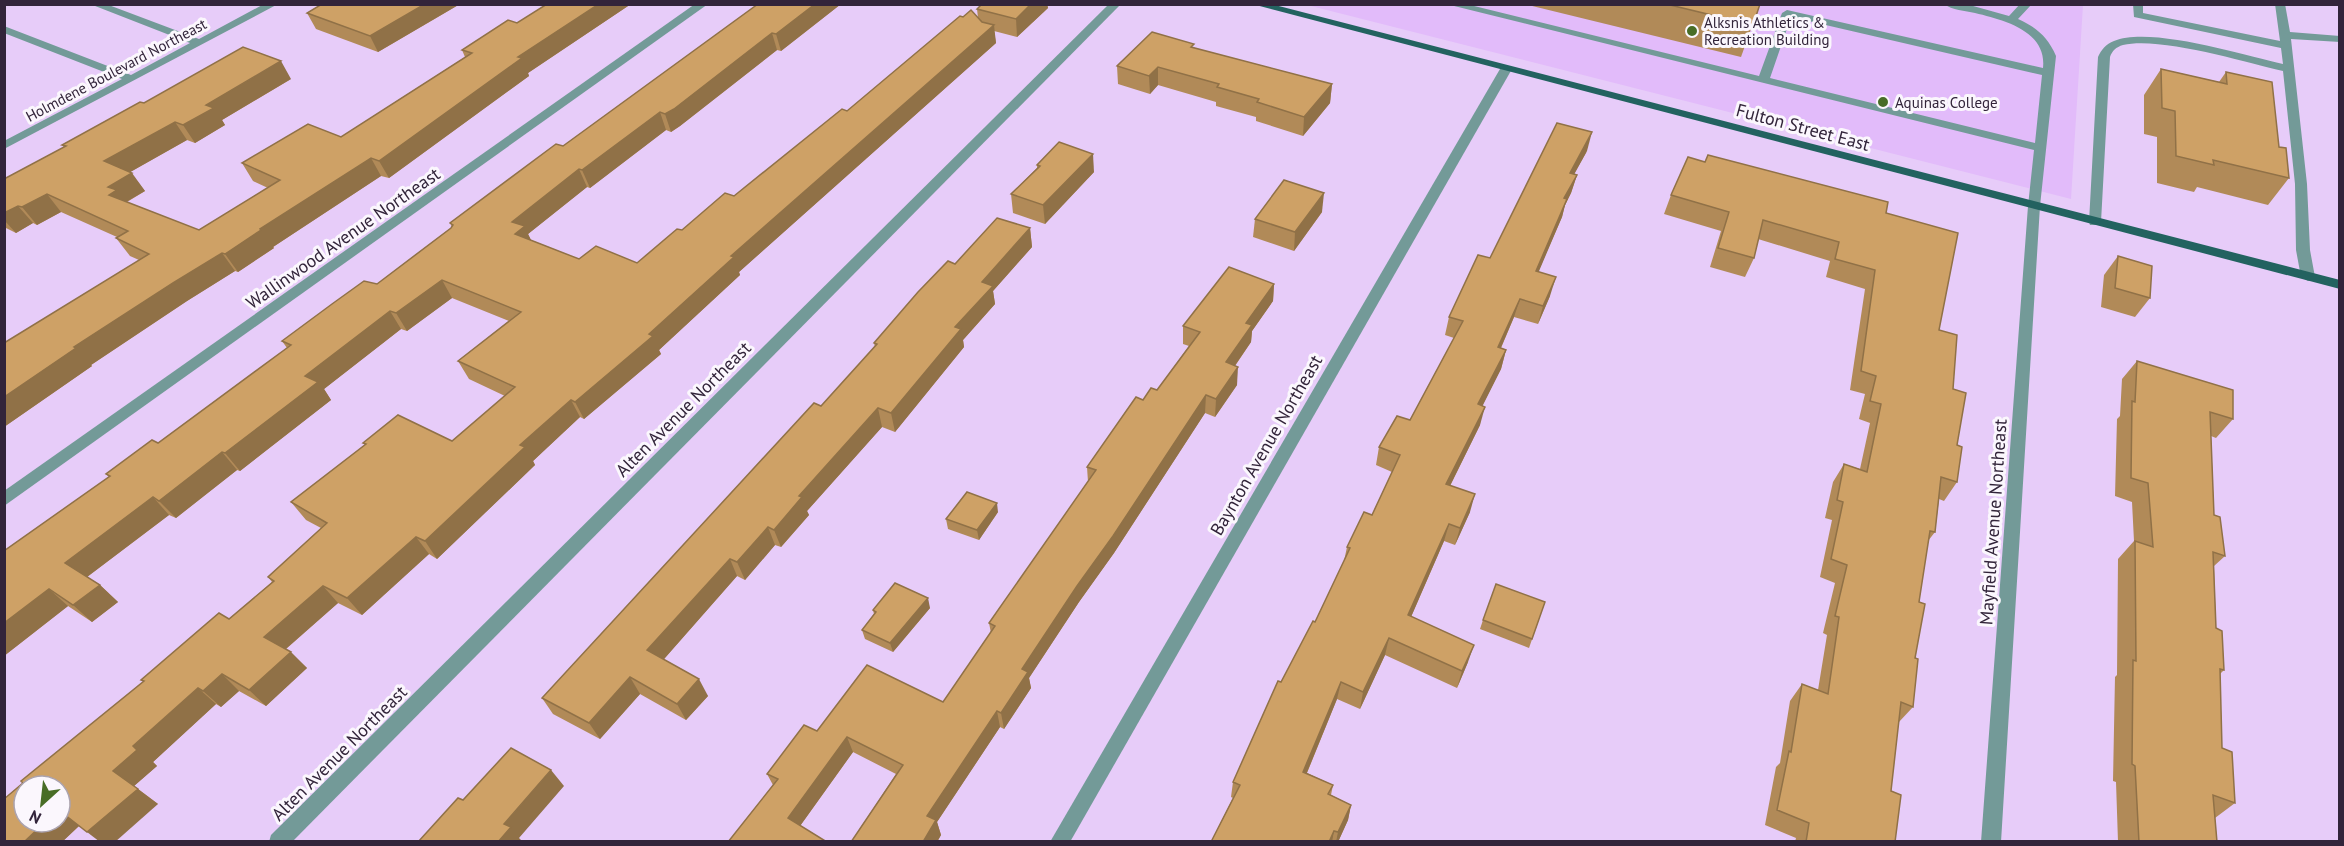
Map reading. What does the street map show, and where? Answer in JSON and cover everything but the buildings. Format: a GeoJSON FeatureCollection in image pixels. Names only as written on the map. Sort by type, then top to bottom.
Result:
{"type":"FeatureCollection","features":[{"type":"Feature","properties":{"kind":"main road","name":"Fulton Street East"},"geometry":{"type":"LineString","coordinates":[[1257,4],[2340,285]]}},
{"type":"Feature","properties":{"kind":"street"},"geometry":{"type":"LineString","coordinates":[[95,4],[200,43]]}},
{"type":"Feature","properties":{"kind":"street","name":"Holmdene Boulevard Northeast"},"geometry":{"type":"LineString","coordinates":[[4,146],[273,4]]}},
{"type":"Feature","properties":{"kind":"street","name":"Wallinwood Avenue Northeast"},"geometry":{"type":"LineString","coordinates":[[4,500],[703,4]]}},
{"type":"Feature","properties":{"kind":"street","name":"Alten Avenue Northeast"},"geometry":{"type":"LineString","coordinates":[[278,842],[1116,4]]}},
{"type":"Feature","properties":{"kind":"street"},"geometry":{"type":"LineString","coordinates":[[1451,4],[2041,148]]}},
{"type":"Feature","properties":{"kind":"street"},"geometry":{"type":"LineString","coordinates":[[1949,4],[2012,18],[2027,4]]}},
{"type":"Feature","properties":{"kind":"street"},"geometry":{"type":"LineString","coordinates":[[2138,4],[2138,15],[2286,40],[2340,39]]}},
{"type":"Feature","properties":{"kind":"street"},"geometry":{"type":"LineString","coordinates":[[2280,4],[2301,184],[2303,250],[2308,277]]}},
{"type":"Feature","properties":{"kind":"street"},"geometry":{"type":"LineString","coordinates":[[1763,81],[1787,13],[2049,73]]}},
{"type":"Feature","properties":{"kind":"street","name":"Mayfield Avenue Northeast"},"geometry":{"type":"LineString","coordinates":[[1991,842],[2034,206],[2049,73],[2048,49],[2036,36],[2012,18]]}},
{"type":"Feature","properties":{"kind":"street"},"geometry":{"type":"LineString","coordinates":[[4,29],[132,79]]}},
{"type":"Feature","properties":{"kind":"street"},"geometry":{"type":"LineString","coordinates":[[2095,222],[2104,57],[2110,48],[2122,42],[2157,42],[2288,69]]}},
{"type":"Feature","properties":{"kind":"street","name":"Baynton Avenue Northeast"},"geometry":{"type":"LineString","coordinates":[[1059,842],[1506,69]]}},
{"type":"Feature","properties":{"kind":"shaded area","name":"Aquinas College"},"geometry":{"type":"Polygon","coordinates":[[[1307,5],[2083,5],[2071,199],[1307,5]]]}},
{"type":"Feature","properties":{"kind":"place","name":"Alksnis Athletics & Recreation Building"},"geometry":{"type":"Point","coordinates":[1692,31]}},
{"type":"Feature","properties":{"kind":"place","name":"Aquinas College"},"geometry":{"type":"Point","coordinates":[1883,102]}}]}
